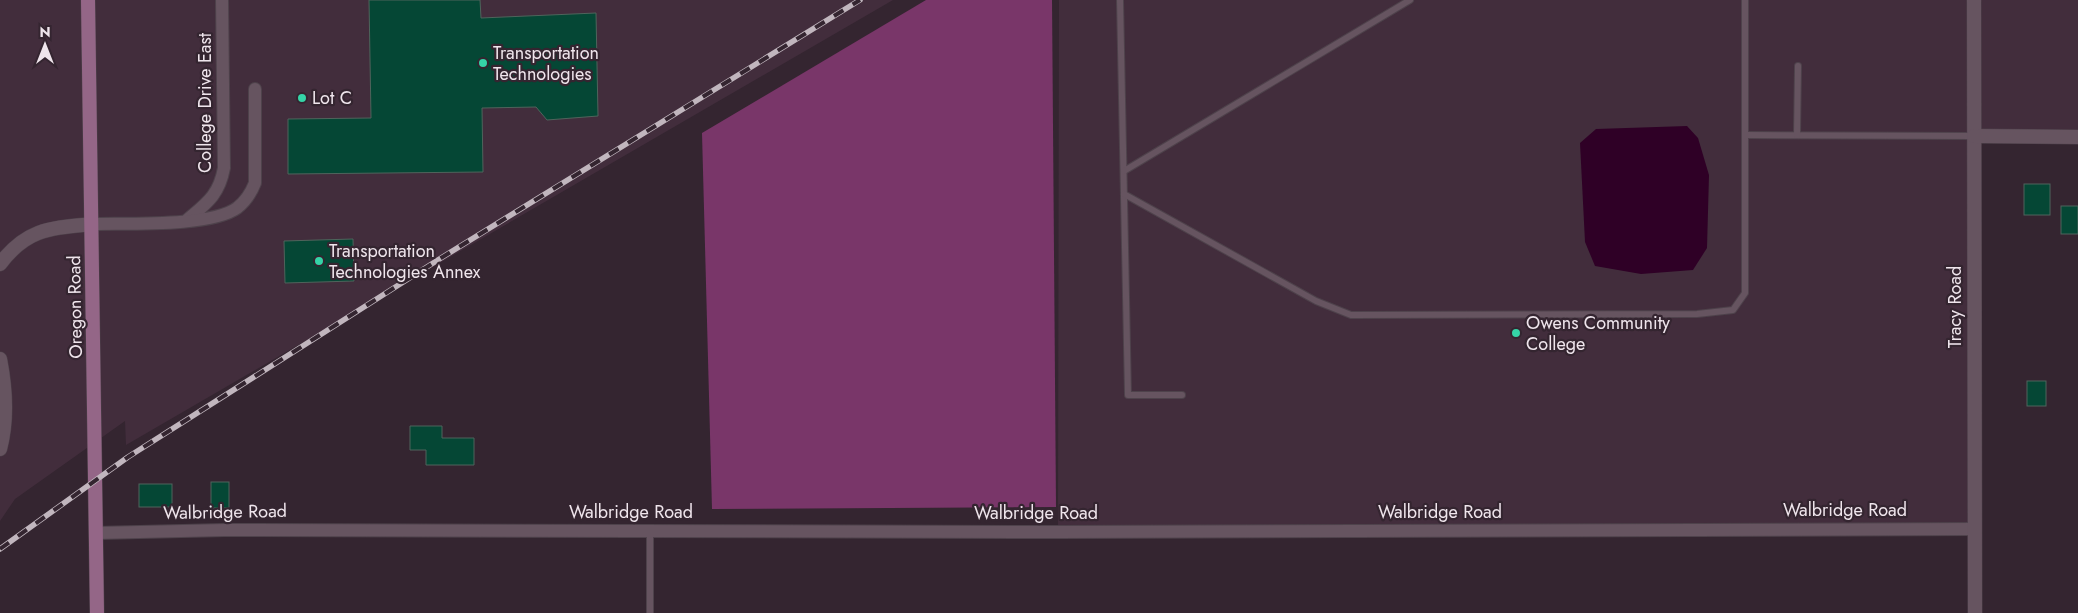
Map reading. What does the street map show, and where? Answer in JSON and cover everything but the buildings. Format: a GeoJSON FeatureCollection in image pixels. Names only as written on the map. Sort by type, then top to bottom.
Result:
{"type":"FeatureCollection","features":[{"type":"Feature","properties":{"kind":"main road","name":"Oregon Road"},"geometry":{"type":"LineString","coordinates":[[88,0],[93,224],[97,613]]}},
{"type":"Feature","properties":{"kind":"street","name":"College Drive East"},"geometry":{"type":"LineString","coordinates":[[185,221],[209,201],[221,186],[224,168],[222,0]]}},
{"type":"Feature","properties":{"kind":"street","name":"Tracy Road"},"geometry":{"type":"LineString","coordinates":[[1974,0],[1975,613]]}},
{"type":"Feature","properties":{"kind":"street"},"geometry":{"type":"LineString","coordinates":[[0,264],[12,248],[27,236],[44,229],[93,224],[185,221],[222,215],[236,209],[249,196],[255,183],[254,88]]}},
{"type":"Feature","properties":{"kind":"street"},"geometry":{"type":"LineString","coordinates":[[1974,136],[2078,137]]}},
{"type":"Feature","properties":{"kind":"street"},"geometry":{"type":"LineString","coordinates":[[0,360],[5,387],[6,414],[0,449]]}},
{"type":"Feature","properties":{"kind":"street","name":"Walbridge Road"},"geometry":{"type":"LineString","coordinates":[[96,533],[225,530],[1975,529]]}},
{"type":"Feature","properties":{"kind":"lane"},"geometry":{"type":"LineString","coordinates":[[1120,0],[1128,395],[1182,395]]}},
{"type":"Feature","properties":{"kind":"lane"},"geometry":{"type":"LineString","coordinates":[[1124,171],[1410,0]]}},
{"type":"Feature","properties":{"kind":"lane"},"geometry":{"type":"LineString","coordinates":[[1124,194],[1316,301],[1351,315],[1697,314],[1733,310],[1745,293],[1745,0]]}},
{"type":"Feature","properties":{"kind":"lane"},"geometry":{"type":"LineString","coordinates":[[1797,135],[1798,66]]}},
{"type":"Feature","properties":{"kind":"lane"},"geometry":{"type":"LineString","coordinates":[[1745,135],[1974,136]]}},
{"type":"Feature","properties":{"kind":"lane"},"geometry":{"type":"LineString","coordinates":[[650,531],[650,613]]}},
{"type":"Feature","properties":{"kind":"shaded area"},"geometry":{"type":"Polygon","coordinates":[[[0,0],[893,0],[126,445],[125,421],[15,499],[0,521],[0,0]]]}},
{"type":"Feature","properties":{"kind":"shaded area"},"geometry":{"type":"Polygon","coordinates":[[[926,0],[1052,0],[1056,507],[712,509],[702,133],[926,0]]]}},
{"type":"Feature","properties":{"kind":"shaded area","name":"Owens Community College"},"geometry":{"type":"Polygon","coordinates":[[[1059,0],[2078,0],[2078,137],[1974,136],[1975,529],[1058,532],[1059,0]]]}},
{"type":"Feature","properties":{"kind":"shaded area"},"geometry":{"type":"Polygon","coordinates":[[[1687,126],[1698,138],[1709,175],[1707,248],[1693,270],[1641,274],[1595,266],[1585,242],[1580,143],[1596,129],[1687,126]]]}},
{"type":"Feature","properties":{"kind":"railway"},"geometry":{"type":"LineString","coordinates":[[0,549],[128,457],[441,258],[860,0]]}},
{"type":"Feature","properties":{"kind":"place","name":"Transportation Technologies"},"geometry":{"type":"Point","coordinates":[483,63]}},
{"type":"Feature","properties":{"kind":"place","name":"Lot C"},"geometry":{"type":"Point","coordinates":[302,98]}},
{"type":"Feature","properties":{"kind":"place","name":"Transportation Technologies Annex"},"geometry":{"type":"Point","coordinates":[319,261]}},
{"type":"Feature","properties":{"kind":"place","name":"Owens Community College"},"geometry":{"type":"Point","coordinates":[1516,333]}}]}
